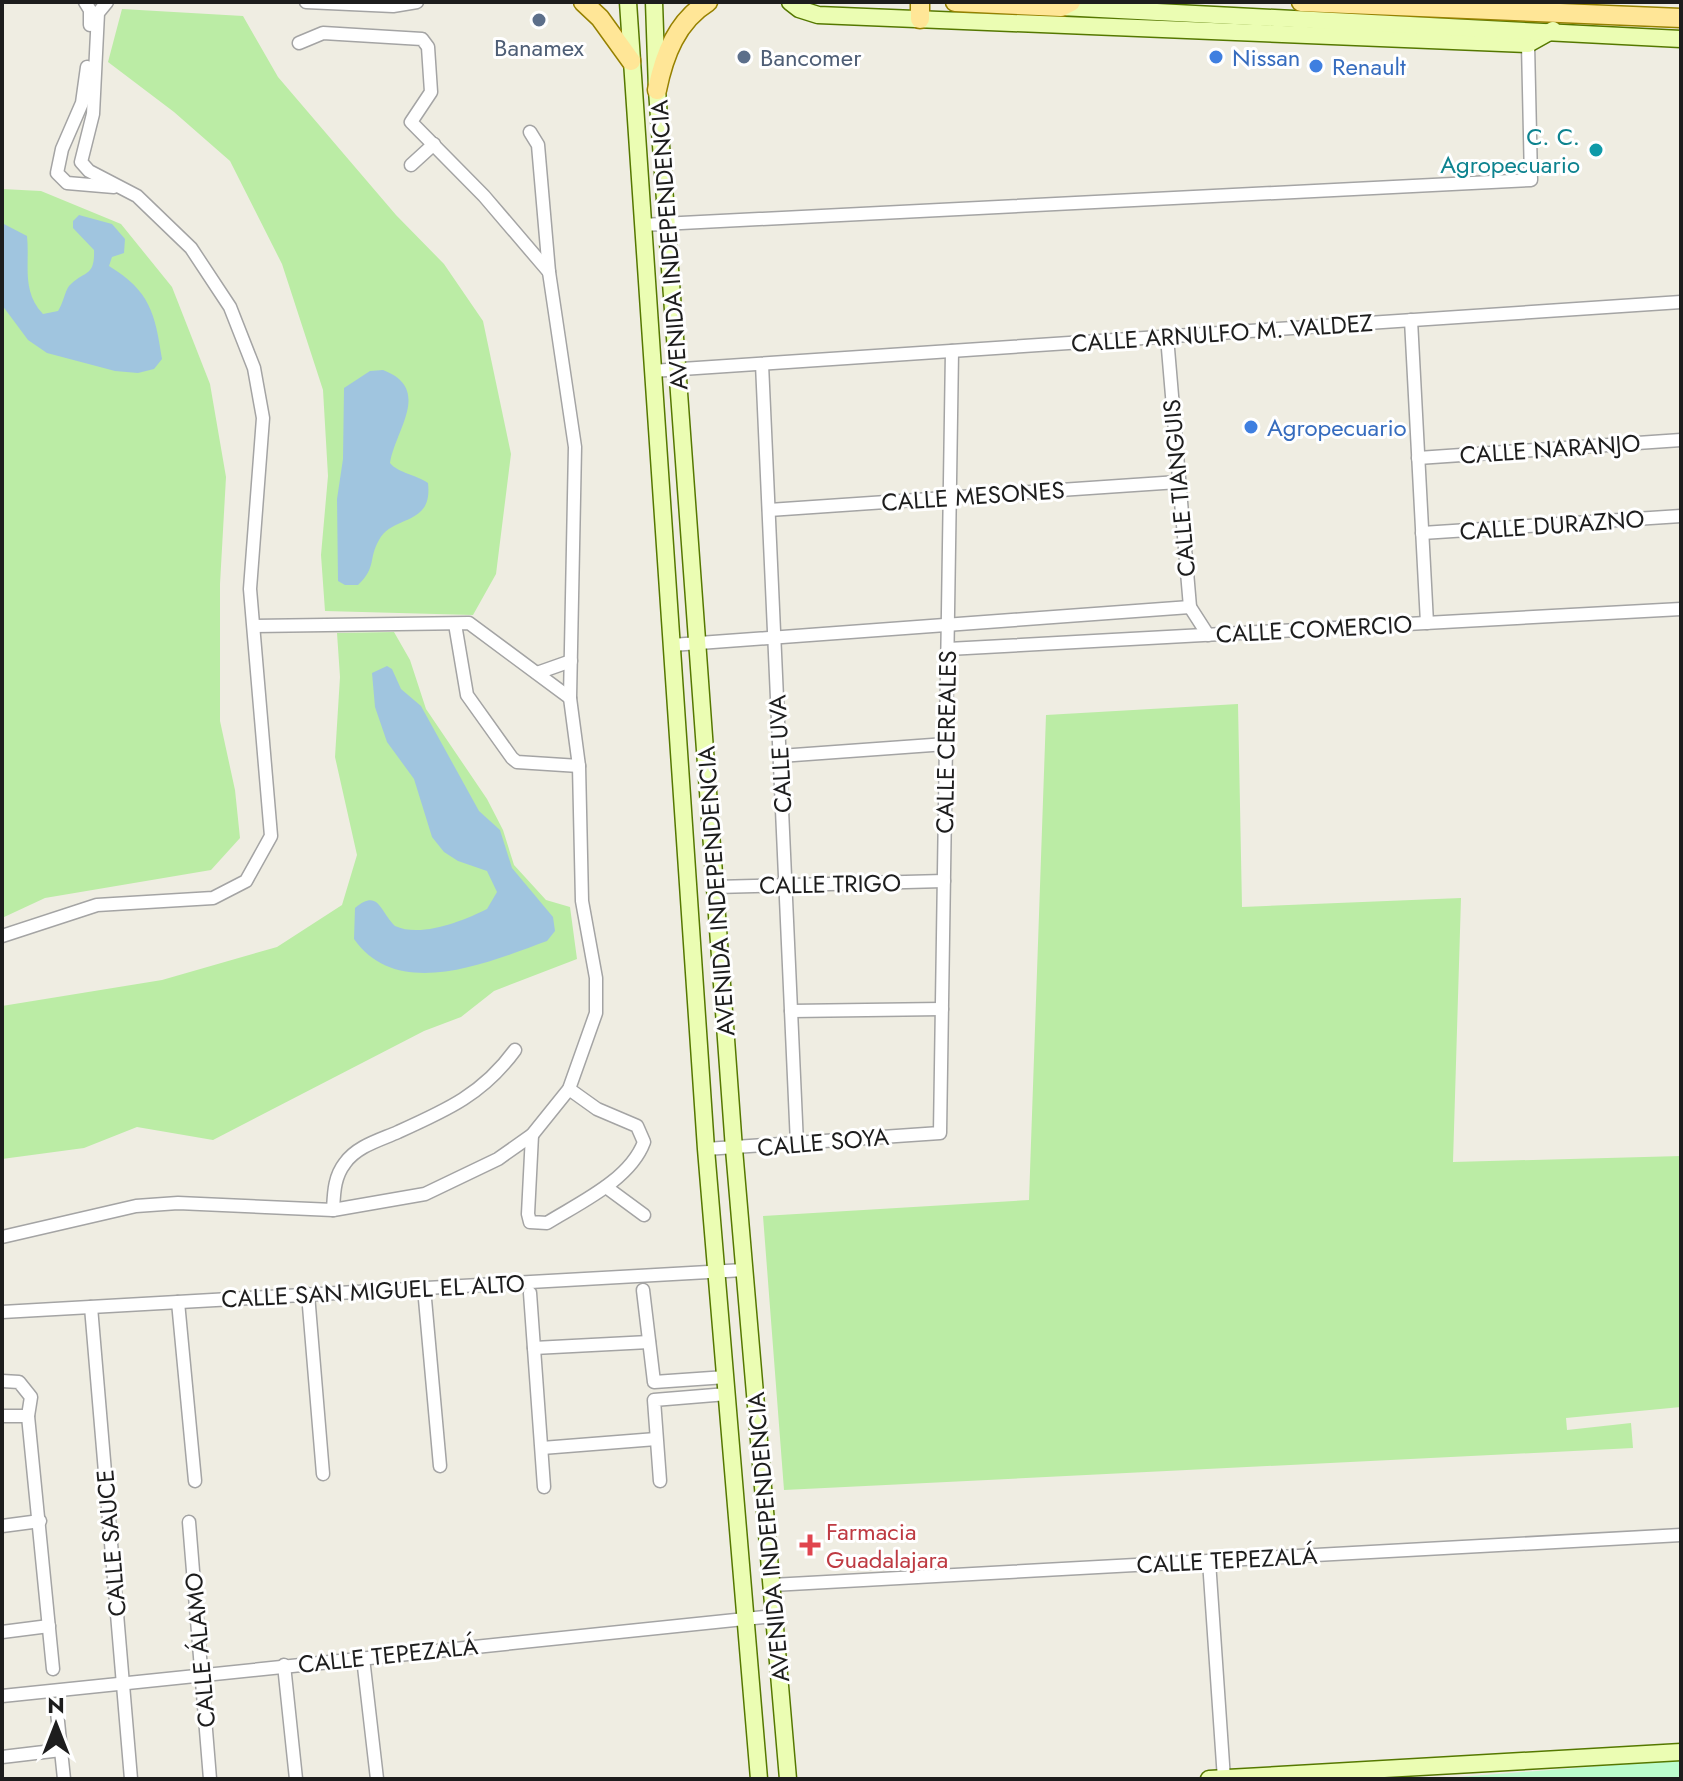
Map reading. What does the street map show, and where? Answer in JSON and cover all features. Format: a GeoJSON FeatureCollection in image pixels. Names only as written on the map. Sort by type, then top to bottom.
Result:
{"type":"FeatureCollection","features":[{"type":"Feature","properties":{"kind":"main road"},"geometry":{"type":"LineString","coordinates":[[583,2],[600,18],[631,61]]}},
{"type":"Feature","properties":{"kind":"main road","name":"AVENIDA INDEPENDENCIA"},"geometry":{"type":"LineString","coordinates":[[628,2],[706,1149],[759,1779]]}},
{"type":"Feature","properties":{"kind":"main road","name":"AVENIDA INDEPENDENCIA"},"geometry":{"type":"LineString","coordinates":[[654,2],[657,90],[700,643],[734,1149],[788,1779]]}},
{"type":"Feature","properties":{"kind":"main road"},"geometry":{"type":"LineString","coordinates":[[657,90],[675,36],[696,9],[708,2]]}},
{"type":"Feature","properties":{"kind":"main road"},"geometry":{"type":"LineString","coordinates":[[790,2],[799,9],[818,15],[920,10],[1162,20],[1681,18]]}},
{"type":"Feature","properties":{"kind":"main road"},"geometry":{"type":"LineString","coordinates":[[955,2],[1012,14],[1065,4]]}},
{"type":"Feature","properties":{"kind":"main road"},"geometry":{"type":"LineString","coordinates":[[979,2],[1065,4],[1162,20]]}},
{"type":"Feature","properties":{"kind":"main road"},"geometry":{"type":"LineString","coordinates":[[1298,18],[1553,30],[1681,41]]}},
{"type":"Feature","properties":{"kind":"main road"},"geometry":{"type":"LineString","coordinates":[[1298,18],[1528,44],[1553,30]]}},
{"type":"Feature","properties":{"kind":"main road"},"geometry":{"type":"LineString","coordinates":[[1209,1779],[1681,1752]]}},
{"type":"Feature","properties":{"kind":"street"},"geometry":{"type":"LineString","coordinates":[[85,2],[91,13],[86,87],[62,149],[57,173],[67,183],[125,189]]}},
{"type":"Feature","properties":{"kind":"street"},"geometry":{"type":"LineString","coordinates":[[2,936],[97,905],[213,898],[246,881],[271,836],[250,589],[263,418],[254,368],[230,307],[191,248],[156,211],[125,189],[89,171],[81,157],[93,114],[98,13],[107,2]]}},
{"type":"Feature","properties":{"kind":"street"},"geometry":{"type":"LineString","coordinates":[[306,2],[393,6],[417,2]]}},
{"type":"Feature","properties":{"kind":"street"},"geometry":{"type":"LineString","coordinates":[[299,43],[323,33],[422,39],[428,47],[431,92],[411,121],[549,272]]}},
{"type":"Feature","properties":{"kind":"street"},"geometry":{"type":"LineString","coordinates":[[642,225],[1531,180],[1528,44]]}},
{"type":"Feature","properties":{"kind":"street"},"geometry":{"type":"LineString","coordinates":[[2,1237],[136,1206],[178,1203],[333,1210],[425,1194],[498,1159],[532,1135],[569,1089],[596,1013],[596,978],[582,901],[579,766],[570,698],[575,447],[549,272],[538,145],[530,132]]}},
{"type":"Feature","properties":{"kind":"street"},"geometry":{"type":"LineString","coordinates":[[411,165],[434,144]]}},
{"type":"Feature","properties":{"kind":"street","name":"CALLE ARNULFO M. VALDEZ"},"geometry":{"type":"LineString","coordinates":[[652,371],[1681,302]]}},
{"type":"Feature","properties":{"kind":"street"},"geometry":{"type":"LineString","coordinates":[[1411,320],[1427,623]]}},
{"type":"Feature","properties":{"kind":"street","name":"CALLE TIANGUIS"},"geometry":{"type":"LineString","coordinates":[[1167,337],[1190,607],[1208,635]]}},
{"type":"Feature","properties":{"kind":"street","name":"CALLE CEREALES"},"geometry":{"type":"LineString","coordinates":[[940,1133],[952,351]]}},
{"type":"Feature","properties":{"kind":"street","name":"CALLE UVA"},"geometry":{"type":"LineString","coordinates":[[762,364],[797,1144]]}},
{"type":"Feature","properties":{"kind":"street","name":"CALLE NARANJO"},"geometry":{"type":"LineString","coordinates":[[1418,458],[1681,440]]}},
{"type":"Feature","properties":{"kind":"street","name":"CALLE MESONES"},"geometry":{"type":"LineString","coordinates":[[769,510],[1178,482]]}},
{"type":"Feature","properties":{"kind":"street","name":"CALLE DURAZNO"},"geometry":{"type":"LineString","coordinates":[[1422,533],[1681,516]]}},
{"type":"Feature","properties":{"kind":"street","name":"CALLE COMERCIO"},"geometry":{"type":"LineString","coordinates":[[672,645],[1190,607]]}},
{"type":"Feature","properties":{"kind":"street","name":"CALLE COMERCIO"},"geometry":{"type":"LineString","coordinates":[[948,649],[1681,609]]}},
{"type":"Feature","properties":{"kind":"street"},"geometry":{"type":"LineString","coordinates":[[455,624],[467,695],[512,758],[517,762],[579,766]]}},
{"type":"Feature","properties":{"kind":"street"},"geometry":{"type":"LineString","coordinates":[[254,626],[474,626],[570,698]]}},
{"type":"Feature","properties":{"kind":"street"},"geometry":{"type":"LineString","coordinates":[[537,673],[571,661]]}},
{"type":"Feature","properties":{"kind":"street"},"geometry":{"type":"LineString","coordinates":[[780,756],[946,744]]}},
{"type":"Feature","properties":{"kind":"street","name":"CALLE TRIGO"},"geometry":{"type":"LineString","coordinates":[[715,887],[944,881]]}},
{"type":"Feature","properties":{"kind":"street"},"geometry":{"type":"LineString","coordinates":[[791,1011],[942,1009]]}},
{"type":"Feature","properties":{"kind":"street"},"geometry":{"type":"LineString","coordinates":[[333,1210],[334,1184],[343,1164],[356,1151],[452,1107],[494,1079],[515,1050]]}},
{"type":"Feature","properties":{"kind":"street"},"geometry":{"type":"LineString","coordinates":[[532,1135],[530,1222],[547,1223],[606,1187],[640,1153],[644,1142],[637,1126],[597,1109],[569,1089]]}},
{"type":"Feature","properties":{"kind":"street","name":"CALLE SOYA"},"geometry":{"type":"LineString","coordinates":[[706,1149],[940,1133]]}},
{"type":"Feature","properties":{"kind":"street"},"geometry":{"type":"LineString","coordinates":[[606,1187],[644,1215]]}},
{"type":"Feature","properties":{"kind":"street","name":"CALLE SAN MIGUEL EL ALTO"},"geometry":{"type":"LineString","coordinates":[[2,1312],[744,1270]]}},
{"type":"Feature","properties":{"kind":"street"},"geometry":{"type":"LineString","coordinates":[[424,1288],[440,1466]]}},
{"type":"Feature","properties":{"kind":"street"},"geometry":{"type":"LineString","coordinates":[[643,1290],[654,1382],[727,1386]]}},
{"type":"Feature","properties":{"kind":"street"},"geometry":{"type":"LineString","coordinates":[[530,1293],[544,1487]]}},
{"type":"Feature","properties":{"kind":"street"},"geometry":{"type":"LineString","coordinates":[[308,1294],[323,1474]]}},
{"type":"Feature","properties":{"kind":"street"},"geometry":{"type":"LineString","coordinates":[[178,1302],[195,1481]]}},
{"type":"Feature","properties":{"kind":"street","name":"CALLE SAUCE"},"geometry":{"type":"LineString","coordinates":[[91,1307],[131,1779]]}},
{"type":"Feature","properties":{"kind":"street"},"geometry":{"type":"LineString","coordinates":[[534,1348],[649,1342]]}},
{"type":"Feature","properties":{"kind":"street"},"geometry":{"type":"LineString","coordinates":[[2,1381],[24,1385],[31,1397],[28,1416],[53,1669]]}},
{"type":"Feature","properties":{"kind":"street"},"geometry":{"type":"LineString","coordinates":[[660,1481],[654,1400],[727,1386]]}},
{"type":"Feature","properties":{"kind":"street"},"geometry":{"type":"LineString","coordinates":[[2,1416],[28,1416]]}},
{"type":"Feature","properties":{"kind":"street"},"geometry":{"type":"LineString","coordinates":[[542,1448],[656,1439]]}},
{"type":"Feature","properties":{"kind":"street"},"geometry":{"type":"LineString","coordinates":[[2,1526],[40,1521]]}},
{"type":"Feature","properties":{"kind":"street","name":"CALLE ÁLAMO"},"geometry":{"type":"LineString","coordinates":[[189,1522],[210,1779]]}},
{"type":"Feature","properties":{"kind":"street","name":"CALLE TEPEZALÁ"},"geometry":{"type":"LineString","coordinates":[[772,1585],[1681,1535]]}},
{"type":"Feature","properties":{"kind":"street"},"geometry":{"type":"LineString","coordinates":[[1209,1561],[1224,1778]]}},
{"type":"Feature","properties":{"kind":"street","name":"CALLE TEPEZALÁ"},"geometry":{"type":"LineString","coordinates":[[2,1696],[774,1616]]}},
{"type":"Feature","properties":{"kind":"street"},"geometry":{"type":"LineString","coordinates":[[2,1632],[49,1626]]}},
{"type":"Feature","properties":{"kind":"street"},"geometry":{"type":"LineString","coordinates":[[363,1658],[377,1779]]}},
{"type":"Feature","properties":{"kind":"street"},"geometry":{"type":"LineString","coordinates":[[284,1665],[296,1779]]}},
{"type":"Feature","properties":{"kind":"street"},"geometry":{"type":"LineString","coordinates":[[57,1712],[64,1779]]}},
{"type":"Feature","properties":{"kind":"street"},"geometry":{"type":"LineString","coordinates":[[2,1757],[61,1750]]}},
{"type":"Feature","properties":{"kind":"green space"},"geometry":{"type":"Polygon","coordinates":[[[122,9],[243,16],[278,77],[396,215],[444,264],[483,321],[511,454],[496,574],[473,615],[325,611],[321,555],[328,476],[323,390],[282,264],[230,161],[174,112],[108,62],[122,9]]]}},
{"type":"Feature","properties":{"kind":"green space"},"geometry":{"type":"Polygon","coordinates":[[[2,189],[41,191],[121,224],[172,287],[210,384],[226,477],[220,584],[220,721],[235,790],[240,838],[211,870],[45,898],[2,918],[2,189]]]}},
{"type":"Feature","properties":{"kind":"green space"},"geometry":{"type":"Polygon","coordinates":[[[394,632],[410,660],[426,709],[487,799],[503,830],[514,865],[546,900],[570,907],[577,959],[494,991],[461,1017],[424,1031],[213,1140],[137,1127],[84,1148],[2,1159],[2,1006],[162,980],[277,947],[342,905],[357,855],[335,757],[340,677],[337,633],[394,632]]]}},
{"type":"Feature","properties":{"kind":"green space"},"geometry":{"type":"Polygon","coordinates":[[[1238,704],[1242,907],[1461,898],[1453,1162],[1681,1156],[1681,1407],[1566,1418],[1567,1430],[1631,1423],[1633,1448],[784,1490],[763,1216],[1029,1200],[1046,715],[1238,704]]]}},
{"type":"Feature","properties":{"kind":"green space"},"geometry":{"type":"Polygon","coordinates":[[[1681,1760],[1681,1779],[1422,1779],[1459,1777],[1681,1760]]]}},
{"type":"Feature","properties":{"kind":"water"},"geometry":{"type":"Polygon","coordinates":[[[79,215],[112,224],[125,239],[124,253],[112,257],[109,266],[142,294],[153,316],[162,359],[154,369],[138,373],[115,371],[47,353],[28,340],[2,305],[2,223],[27,236],[29,286],[43,314],[58,311],[69,286],[93,265],[94,250],[73,228],[73,221],[79,215]]]}},
{"type":"Feature","properties":{"kind":"water"},"geometry":{"type":"Polygon","coordinates":[[[383,370],[398,378],[406,388],[409,399],[390,463],[428,483],[428,497],[418,514],[385,532],[376,547],[368,573],[358,585],[345,585],[338,581],[337,499],[343,459],[344,388],[370,371],[383,370]]]}},
{"type":"Feature","properties":{"kind":"water"},"geometry":{"type":"Polygon","coordinates":[[[387,666],[392,669],[401,689],[421,706],[479,811],[500,830],[512,868],[553,917],[555,931],[547,941],[472,966],[445,972],[419,973],[395,969],[373,958],[354,939],[355,908],[369,900],[378,904],[395,926],[417,930],[454,923],[477,914],[487,909],[497,892],[487,871],[458,861],[444,852],[432,837],[414,779],[387,742],[375,707],[372,673],[387,666]]]}},
{"type":"Feature","properties":{"kind":"place","name":"Banamex"},"geometry":{"type":"Point","coordinates":[539,20]}},
{"type":"Feature","properties":{"kind":"place","name":"Bancomer"},"geometry":{"type":"Point","coordinates":[744,57]}},
{"type":"Feature","properties":{"kind":"place","name":"Nissan"},"geometry":{"type":"Point","coordinates":[1216,57]}},
{"type":"Feature","properties":{"kind":"place","name":"Renault"},"geometry":{"type":"Point","coordinates":[1316,66]}},
{"type":"Feature","properties":{"kind":"place","name":"C. C. Agropecuario"},"geometry":{"type":"Point","coordinates":[1596,150]}},
{"type":"Feature","properties":{"kind":"place","name":"Agropecuario"},"geometry":{"type":"Point","coordinates":[1251,427]}},
{"type":"Feature","properties":{"kind":"place","name":"Farmacia Guadalajara"},"geometry":{"type":"Point","coordinates":[810,1545]}}]}
